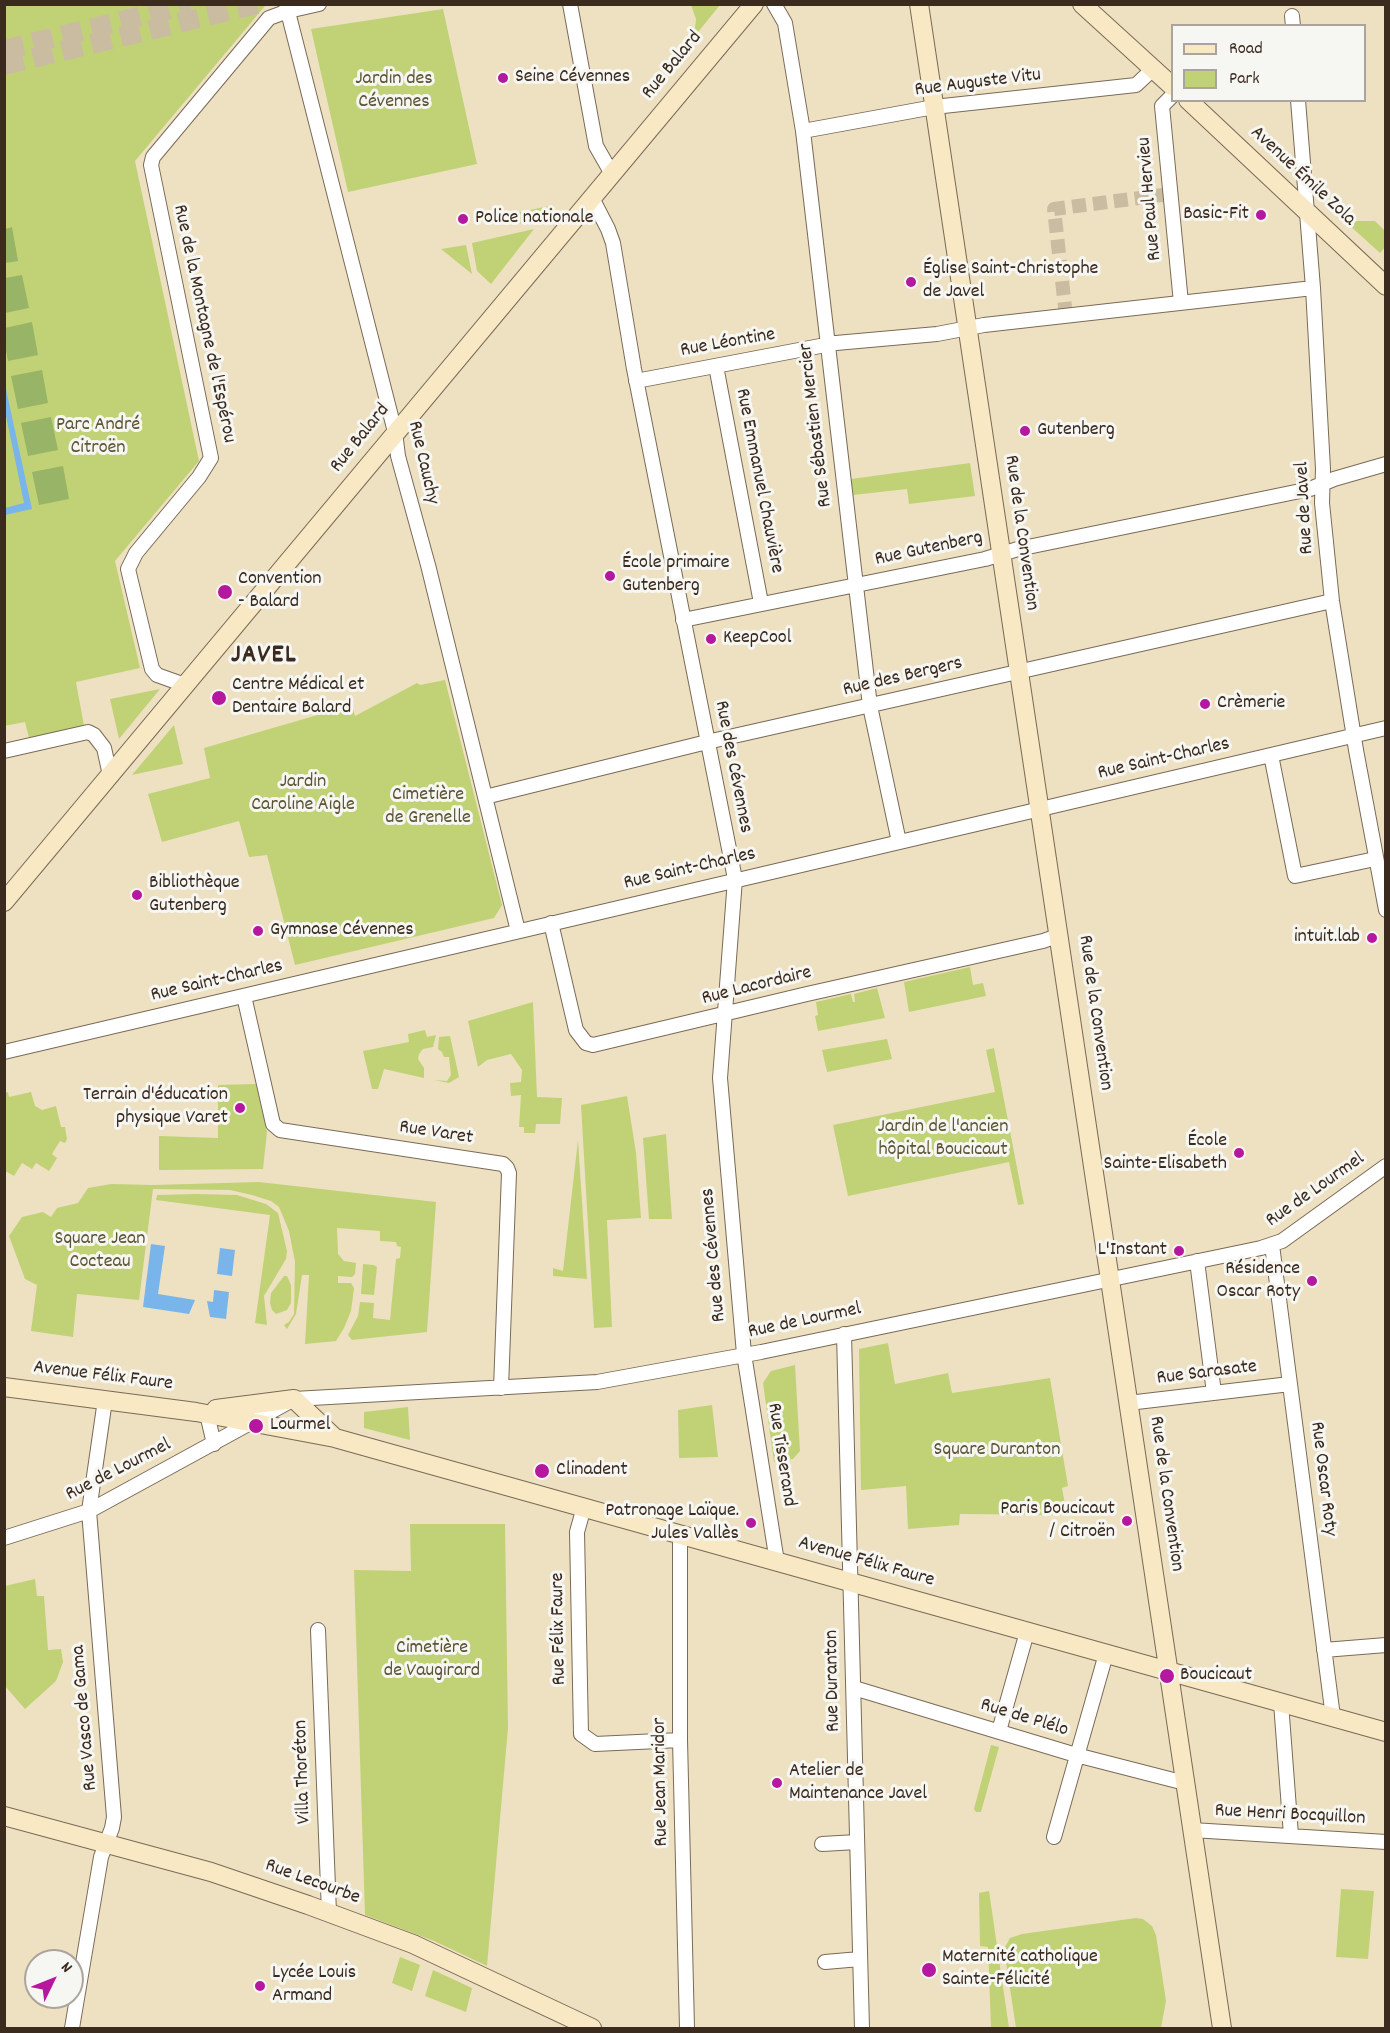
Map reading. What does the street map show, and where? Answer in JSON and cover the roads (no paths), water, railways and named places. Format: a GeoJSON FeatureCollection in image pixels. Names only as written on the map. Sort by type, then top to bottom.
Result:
{"type":"FeatureCollection","features":[{"type":"Feature","properties":{"kind":"main road","name":"Rue Balard"},"geometry":{"type":"LineString","coordinates":[[4,902],[754,4]]}},
{"type":"Feature","properties":{"kind":"main road","name":"Rue de la Convention"},"geometry":{"type":"LineString","coordinates":[[919,4],[1222,2028]]}},
{"type":"Feature","properties":{"kind":"main road"},"geometry":{"type":"LineString","coordinates":[[1082,4],[1171,84]]}},
{"type":"Feature","properties":{"kind":"main road","name":"Avenue Émile Zola"},"geometry":{"type":"LineString","coordinates":[[1190,102],[1386,286]]}},
{"type":"Feature","properties":{"kind":"main road","name":"Avenue Félix Faure"},"geometry":{"type":"LineString","coordinates":[[4,1387],[202,1413],[335,1438],[1386,1732]]}},
{"type":"Feature","properties":{"kind":"main road"},"geometry":{"type":"LineString","coordinates":[[279,1426],[295,1411],[294,1399]]}},
{"type":"Feature","properties":{"kind":"main road","name":"Avenue Félix Faure"},"geometry":{"type":"LineString","coordinates":[[202,1413],[294,1399],[335,1438]]}},
{"type":"Feature","properties":{"kind":"main road","name":"Rue Lecourbe"},"geometry":{"type":"LineString","coordinates":[[4,1816],[211,1872],[329,1913],[413,1944],[592,2028]]}},
{"type":"Feature","properties":{"kind":"street"},"geometry":{"type":"LineString","coordinates":[[287,8],[319,4]]}},
{"type":"Feature","properties":{"kind":"street"},"geometry":{"type":"LineString","coordinates":[[570,4],[597,146],[612,174]]}},
{"type":"Feature","properties":{"kind":"street","name":"Rue Sébastien Mercier"},"geometry":{"type":"LineString","coordinates":[[774,4],[785,23],[803,131],[870,706],[899,842]]}},
{"type":"Feature","properties":{"kind":"street","name":"Rue Cauchy"},"geometry":{"type":"LineString","coordinates":[[287,8],[395,432],[398,456],[428,565],[518,931]]}},
{"type":"Feature","properties":{"kind":"street","name":"Rue de la Montagne de l'Espérou"},"geometry":{"type":"LineString","coordinates":[[185,685],[157,675],[152,669],[128,569],[136,553],[199,477],[211,458],[150,165],[153,157],[269,18],[287,8]]}},
{"type":"Feature","properties":{"kind":"street","name":"Rue Auguste Vitu"},"geometry":{"type":"LineString","coordinates":[[803,131],[934,108],[1136,85],[1153,69]]}},
{"type":"Feature","properties":{"kind":"street","name":"Rue Paul Hervieu"},"geometry":{"type":"LineString","coordinates":[[1171,98],[1162,106],[1181,303]]}},
{"type":"Feature","properties":{"kind":"street","name":"Rue de Javel"},"geometry":{"type":"LineString","coordinates":[[1298,102],[1313,288],[1323,484],[1332,601],[1375,859],[1386,910]]}},
{"type":"Feature","properties":{"kind":"street","name":"Rue des Cévennes"},"geometry":{"type":"LineString","coordinates":[[592,198],[613,243],[636,381],[735,879],[720,1078],[744,1354]]}},
{"type":"Feature","properties":{"kind":"street","name":"Rue Léontine"},"geometry":{"type":"LineString","coordinates":[[636,381],[827,345],[1313,288]]}},
{"type":"Feature","properties":{"kind":"street","name":"Rue Emmanuel Chauvière"},"geometry":{"type":"LineString","coordinates":[[716,366],[761,603]]}},
{"type":"Feature","properties":{"kind":"street","name":"Rue Gutenberg"},"geometry":{"type":"LineString","coordinates":[[683,620],[856,586],[1310,489],[1386,464]]}},
{"type":"Feature","properties":{"kind":"street","name":"Rue des Bergers"},"geometry":{"type":"LineString","coordinates":[[485,797],[707,742],[1332,601]]}},
{"type":"Feature","properties":{"kind":"street","name":"Rue Saint-Charles"},"geometry":{"type":"LineString","coordinates":[[4,1052],[1386,728]]}},
{"type":"Feature","properties":{"kind":"street"},"geometry":{"type":"LineString","coordinates":[[4,751],[88,732],[94,735],[105,748],[110,775]]}},
{"type":"Feature","properties":{"kind":"street"},"geometry":{"type":"LineString","coordinates":[[1271,755],[1295,876],[1375,859]]}},
{"type":"Feature","properties":{"kind":"street","name":"Rue Lacordaire"},"geometry":{"type":"LineString","coordinates":[[551,923],[576,1029],[586,1043],[593,1045],[1043,941],[1060,935]]}},
{"type":"Feature","properties":{"kind":"street","name":"Rue Varet"},"geometry":{"type":"LineString","coordinates":[[244,996],[273,1124],[280,1130],[503,1164],[507,1168],[509,1173],[501,1388]]}},
{"type":"Feature","properties":{"kind":"street","name":"Rue de Lourmel"},"geometry":{"type":"LineString","coordinates":[[4,1538],[89,1511],[294,1399],[597,1382],[1197,1262],[1282,1241],[1386,1166]]}},
{"type":"Feature","properties":{"kind":"street","name":"Rue Oscar Roty"},"geometry":{"type":"LineString","coordinates":[[1272,1245],[1333,1717]]}},
{"type":"Feature","properties":{"kind":"street"},"geometry":{"type":"LineString","coordinates":[[1197,1262],[1214,1393]]}},
{"type":"Feature","properties":{"kind":"street","name":"Rue Duranton"},"geometry":{"type":"LineString","coordinates":[[844,1334],[862,2028]]}},
{"type":"Feature","properties":{"kind":"street","name":"Rue Tisserand"},"geometry":{"type":"LineString","coordinates":[[744,1354],[777,1562]]}},
{"type":"Feature","properties":{"kind":"street","name":"Rue Sarasate"},"geometry":{"type":"LineString","coordinates":[[1128,1403],[1290,1384]]}},
{"type":"Feature","properties":{"kind":"street","name":"Rue Vasco de Gama"},"geometry":{"type":"LineString","coordinates":[[72,2028],[101,1857],[114,1817],[89,1511],[105,1400]]}},
{"type":"Feature","properties":{"kind":"street"},"geometry":{"type":"LineString","coordinates":[[202,1413],[214,1444]]}},
{"type":"Feature","properties":{"kind":"street","name":"Rue Félix Faure"},"geometry":{"type":"LineString","coordinates":[[584,1507],[577,1532],[581,1734],[595,1744],[680,1740]]}},
{"type":"Feature","properties":{"kind":"street","name":"Rue Jean Maridor"},"geometry":{"type":"LineString","coordinates":[[680,1534],[680,1740],[687,2028]]}},
{"type":"Feature","properties":{"kind":"street","name":"Villa Thoréton"},"geometry":{"type":"LineString","coordinates":[[318,1630],[329,1913]]}},
{"type":"Feature","properties":{"kind":"street"},"geometry":{"type":"LineString","coordinates":[[999,1731],[1027,1632]]}},
{"type":"Feature","properties":{"kind":"street"},"geometry":{"type":"LineString","coordinates":[[1324,1650],[1386,1645]]}},
{"type":"Feature","properties":{"kind":"street"},"geometry":{"type":"LineString","coordinates":[[1054,1837],[1106,1654]]}},
{"type":"Feature","properties":{"kind":"street","name":"Rue de Plélo"},"geometry":{"type":"LineString","coordinates":[[854,1688],[1076,1755],[1185,1783]]}},
{"type":"Feature","properties":{"kind":"street"},"geometry":{"type":"LineString","coordinates":[[1281,1703],[1291,1835]]}},
{"type":"Feature","properties":{"kind":"street","name":"Rue Henri Bocquillon"},"geometry":{"type":"LineString","coordinates":[[1192,1830],[1386,1842]]}},
{"type":"Feature","properties":{"kind":"street"},"geometry":{"type":"LineString","coordinates":[[822,1844],[857,1842]]}},
{"type":"Feature","properties":{"kind":"street"},"geometry":{"type":"LineString","coordinates":[[825,1962],[861,1959]]}},
{"type":"Feature","properties":{"kind":"water"},"geometry":{"type":"Polygon","coordinates":[[[4,380],[32,509],[5,515],[5,508],[24,503],[5,411],[4,380]]]}},
{"type":"Feature","properties":{"kind":"water"},"geometry":{"type":"Polygon","coordinates":[[[151,1244],[165,1246],[158,1294],[195,1300],[189,1314],[143,1307],[151,1244]]]}},
{"type":"Feature","properties":{"kind":"water"},"geometry":{"type":"Polygon","coordinates":[[[220,1248],[235,1250],[232,1276],[217,1274],[220,1248]]]}},
{"type":"Feature","properties":{"kind":"water"},"geometry":{"type":"Polygon","coordinates":[[[214,1290],[229,1292],[226,1319],[210,1317],[207,1301],[213,1302],[214,1290]]]}},
{"type":"Feature","properties":{"kind":"tunnel"},"geometry":{"type":"LineString","coordinates":[[4,50],[190,4]]}},
{"type":"Feature","properties":{"kind":"tunnel"},"geometry":{"type":"LineString","coordinates":[[4,65],[257,4]]}},
{"type":"Feature","properties":{"kind":"tunnel"},"geometry":{"type":"LineString","coordinates":[[1066,316],[1054,209],[1170,194]]}},
{"type":"Feature","properties":{"kind":"place","name":"Seine Cévennes"},"geometry":{"type":"Point","coordinates":[503,78]}},
{"type":"Feature","properties":{"kind":"place","name":"Basic-Fit"},"geometry":{"type":"Point","coordinates":[1261,215]}},
{"type":"Feature","properties":{"kind":"place","name":"Police nationale"},"geometry":{"type":"Point","coordinates":[463,219]}},
{"type":"Feature","properties":{"kind":"place","name":"Église Saint-Christophe de Javel"},"geometry":{"type":"Point","coordinates":[911,282]}},
{"type":"Feature","properties":{"kind":"place","name":"Gutenberg"},"geometry":{"type":"Point","coordinates":[1025,431]}},
{"type":"Feature","properties":{"kind":"place","name":"École primaire Gutenberg"},"geometry":{"type":"Point","coordinates":[610,576]}},
{"type":"Feature","properties":{"kind":"place","name":"Convention - Balard"},"geometry":{"type":"Point","coordinates":[225,592]}},
{"type":"Feature","properties":{"kind":"place","name":"KeepCool"},"geometry":{"type":"Point","coordinates":[711,639]}},
{"type":"Feature","properties":{"kind":"place","name":"Centre Médical et Dentaire Balard"},"geometry":{"type":"Point","coordinates":[219,698]}},
{"type":"Feature","properties":{"kind":"place","name":"Crèmerie"},"geometry":{"type":"Point","coordinates":[1205,704]}},
{"type":"Feature","properties":{"kind":"place","name":"Bibliothèque Gutenberg"},"geometry":{"type":"Point","coordinates":[137,895]}},
{"type":"Feature","properties":{"kind":"place","name":"Gymnase Cévennes"},"geometry":{"type":"Point","coordinates":[258,931]}},
{"type":"Feature","properties":{"kind":"place","name":"intuit.lab"},"geometry":{"type":"Point","coordinates":[1372,938]}},
{"type":"Feature","properties":{"kind":"place","name":"Terrain d'éducation physique Varet"},"geometry":{"type":"Point","coordinates":[240,1108]}},
{"type":"Feature","properties":{"kind":"place","name":"École Sainte-Elisabeth"},"geometry":{"type":"Point","coordinates":[1239,1153]}},
{"type":"Feature","properties":{"kind":"place","name":"L'Instant"},"geometry":{"type":"Point","coordinates":[1179,1251]}},
{"type":"Feature","properties":{"kind":"place","name":"Résidence Oscar Roty"},"geometry":{"type":"Point","coordinates":[1312,1281]}},
{"type":"Feature","properties":{"kind":"place","name":"Lourmel"},"geometry":{"type":"Point","coordinates":[256,1426]}},
{"type":"Feature","properties":{"kind":"place","name":"Clinadent"},"geometry":{"type":"Point","coordinates":[542,1471]}},
{"type":"Feature","properties":{"kind":"place","name":"Paris Boucicaut / Citroën"},"geometry":{"type":"Point","coordinates":[1127,1521]}},
{"type":"Feature","properties":{"kind":"place","name":"Patronage Laïque. Jules Vallès"},"geometry":{"type":"Point","coordinates":[751,1523]}},
{"type":"Feature","properties":{"kind":"place","name":"Boucicaut"},"geometry":{"type":"Point","coordinates":[1167,1676]}},
{"type":"Feature","properties":{"kind":"place","name":"Atelier de Maintenance Javel"},"geometry":{"type":"Point","coordinates":[777,1783]}},
{"type":"Feature","properties":{"kind":"place","name":"Maternité catholique Sainte-Félicité"},"geometry":{"type":"Point","coordinates":[929,1970]}},
{"type":"Feature","properties":{"kind":"place","name":"Lycée Louis Armand"},"geometry":{"type":"Point","coordinates":[260,1986]}},
{"type":"Feature","properties":{"kind":"district","name":"JAVEL"},"geometry":{"type":"Point","coordinates":[264,657]}},
{"type":"Feature","properties":{"kind":"park label","name":"Jardin des Cévennes"},"geometry":{"type":"Point","coordinates":[394,92]}},
{"type":"Feature","properties":{"kind":"park label","name":"Parc André Citroën"},"geometry":{"type":"Point","coordinates":[98,438]}},
{"type":"Feature","properties":{"kind":"park label","name":"Jardin Caroline Aigle"},"geometry":{"type":"Point","coordinates":[303,794]}},
{"type":"Feature","properties":{"kind":"park label","name":"Cimetière de Grenelle"},"geometry":{"type":"Point","coordinates":[428,808]}},
{"type":"Feature","properties":{"kind":"park label","name":"Jardin de l'ancien hôpital Boucicaut"},"geometry":{"type":"Point","coordinates":[943,1140]}},
{"type":"Feature","properties":{"kind":"park label","name":"Square Jean Cocteau"},"geometry":{"type":"Point","coordinates":[100,1252]}},
{"type":"Feature","properties":{"kind":"park label","name":"Square Duranton"},"geometry":{"type":"Point","coordinates":[997,1451]}},
{"type":"Feature","properties":{"kind":"park label","name":"Cimetière de Vaugirard"},"geometry":{"type":"Point","coordinates":[432,1660]}}]}
